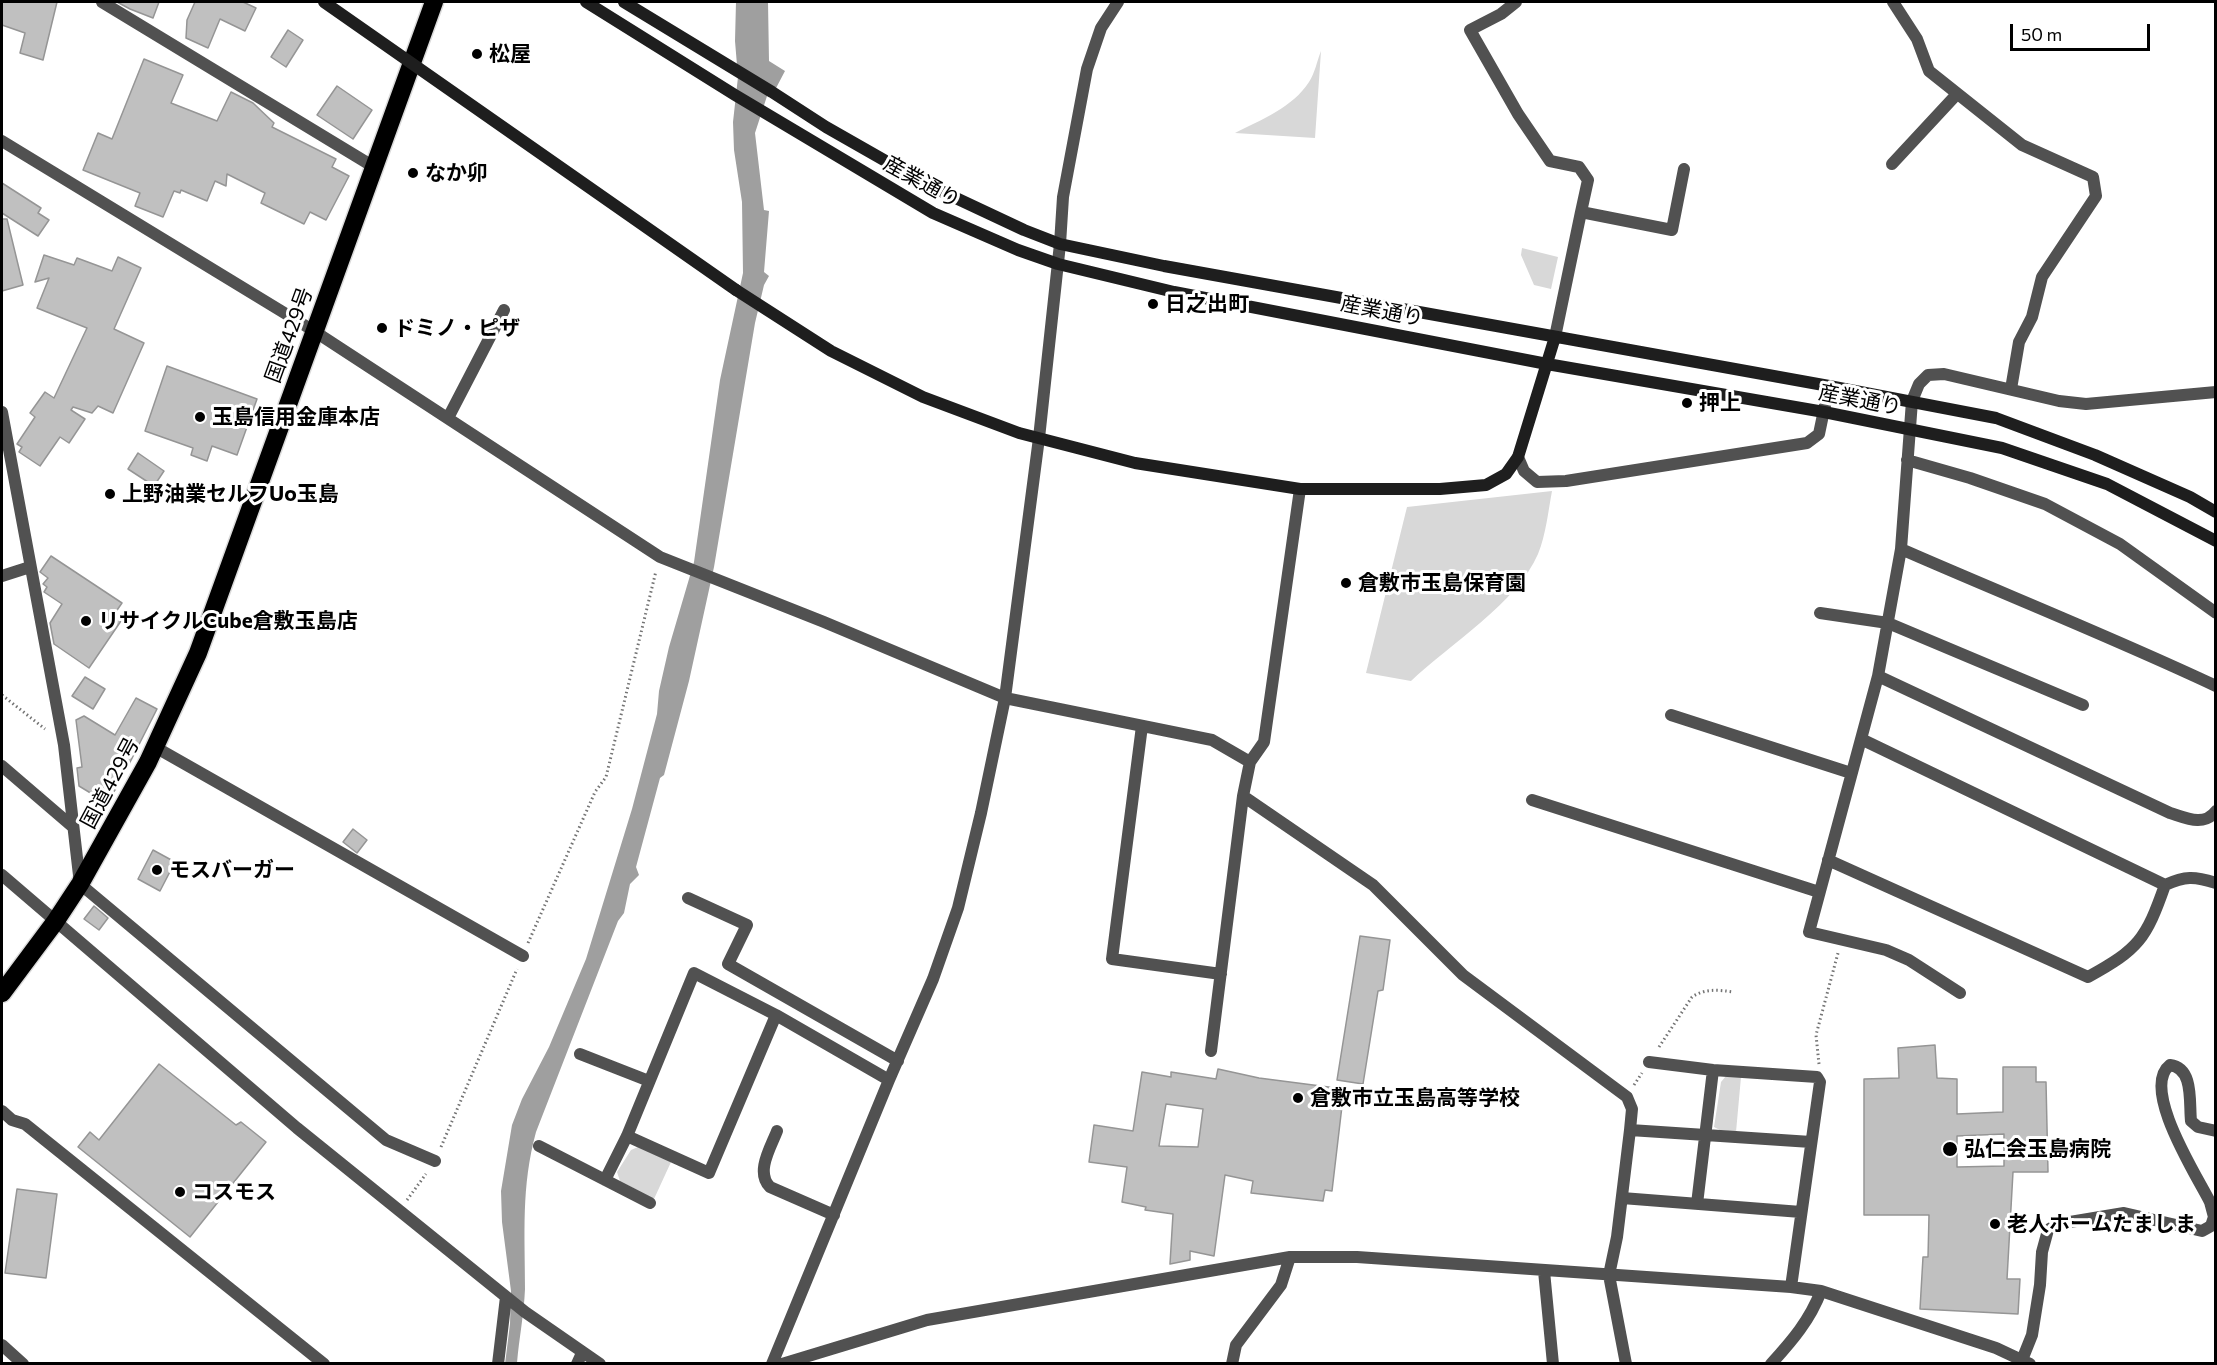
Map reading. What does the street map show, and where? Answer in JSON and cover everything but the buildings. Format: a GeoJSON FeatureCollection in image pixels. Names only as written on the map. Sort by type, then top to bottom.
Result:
{"type":"FeatureCollection","features":[{"type":"Feature","properties":{"kind":"highway","name":"国道429号"},"geometry":{"type":"LineString","coordinates":[[2,993],[80,884],[155,747],[198,653],[434,2]]}},
{"type":"Feature","properties":{"kind":"street"},"geometry":{"type":"LineString","coordinates":[[102,2],[374,167]]}},
{"type":"Feature","properties":{"kind":"street"},"geometry":{"type":"LineString","coordinates":[[324,2],[736,290],[831,351],[923,397],[1019,434],[1135,463],[1300,489],[1440,489],[1486,485],[1506,474],[1518,457],[1555,337],[1588,180],[1579,167],[1550,161],[1518,114],[1470,30],[1501,15],[1516,2]]}},
{"type":"Feature","properties":{"kind":"street","name":"産業通り"},"geometry":{"type":"LineString","coordinates":[[586,2],[762,112],[933,213],[1018,250],[1058,264],[1174,292],[1547,364],[1824,412],[2002,448],[2107,484],[2216,541]]}},
{"type":"Feature","properties":{"kind":"street","name":"産業通り"},"geometry":{"type":"LineString","coordinates":[[624,2],[826,127],[926,184],[1024,230],[1060,244],[1164,266],[1996,418],[2096,455],[2190,497],[2216,512]]}},
{"type":"Feature","properties":{"kind":"street"},"geometry":{"type":"LineString","coordinates":[[772,1364],[933,979],[958,908],[1005,698],[1039,438],[1063,197],[1087,69],[1101,28],[1118,2]]}},
{"type":"Feature","properties":{"kind":"street"},"geometry":{"type":"LineString","coordinates":[[1893,2],[1917,39],[1929,71],[2022,145],[2093,177],[2096,196],[2042,277],[2032,317],[2019,342],[2011,389]]}},
{"type":"Feature","properties":{"kind":"street"},"geometry":{"type":"LineString","coordinates":[[1893,164],[1957,94]]}},
{"type":"Feature","properties":{"kind":"street"},"geometry":{"type":"LineString","coordinates":[[2,141],[314,331],[660,557],[824,621],[1005,698],[1212,740],[1250,762]]}},
{"type":"Feature","properties":{"kind":"street"},"geometry":{"type":"LineString","coordinates":[[1581,212],[1672,230],[1684,169]]}},
{"type":"Feature","properties":{"kind":"street"},"geometry":{"type":"LineString","coordinates":[[448,418],[504,310]]}},
{"type":"Feature","properties":{"kind":"street"},"geometry":{"type":"LineString","coordinates":[[1960,993],[1909,960],[1886,950],[1809,932],[1878,676],[1901,549],[1912,402],[1919,384],[1928,375],[1936,373],[2060,401],[2086,404],[2216,392]]}},
{"type":"Feature","properties":{"kind":"street"},"geometry":{"type":"LineString","coordinates":[[1518,457],[1524,471],[1537,482],[1566,481],[1807,443],[1819,434],[1829,386]]}},
{"type":"Feature","properties":{"kind":"street"},"geometry":{"type":"LineString","coordinates":[[2,412],[64,745],[80,884],[386,1140],[435,1161]]}},
{"type":"Feature","properties":{"kind":"street"},"geometry":{"type":"LineString","coordinates":[[1907,460],[1970,478],[2045,504],[2121,544],[2216,613]]}},
{"type":"Feature","properties":{"kind":"street"},"geometry":{"type":"LineString","coordinates":[[1211,1051],[1243,796],[1250,762],[1264,742],[1300,489]]}},
{"type":"Feature","properties":{"kind":"street"},"geometry":{"type":"LineString","coordinates":[[1901,549],[2038,609],[2131,646],[2216,686]]}},
{"type":"Feature","properties":{"kind":"street"},"geometry":{"type":"LineString","coordinates":[[2,576],[30,567]]}},
{"type":"Feature","properties":{"kind":"street"},"geometry":{"type":"LineString","coordinates":[[1820,613],[1888,623],[2083,705]]}},
{"type":"Feature","properties":{"kind":"street"},"geometry":{"type":"LineString","coordinates":[[1878,676],[2170,813],[2197,821],[2211,817],[2216,811]]}},
{"type":"Feature","properties":{"kind":"street"},"geometry":{"type":"LineString","coordinates":[[1671,715],[1851,773]]}},
{"type":"Feature","properties":{"kind":"street"},"geometry":{"type":"LineString","coordinates":[[1142,726],[1112,959],[1221,974]]}},
{"type":"Feature","properties":{"kind":"street"},"geometry":{"type":"LineString","coordinates":[[1861,739],[2165,885]]}},
{"type":"Feature","properties":{"kind":"street"},"geometry":{"type":"LineString","coordinates":[[155,747],[523,956]]}},
{"type":"Feature","properties":{"kind":"street"},"geometry":{"type":"LineString","coordinates":[[2,766],[73,827]]}},
{"type":"Feature","properties":{"kind":"street"},"geometry":{"type":"LineString","coordinates":[[1243,796],[1373,885],[1463,975],[1627,1097],[1632,1109],[1630,1130],[1622,1198],[1609,1275],[1626,1364]]}},
{"type":"Feature","properties":{"kind":"street"},"geometry":{"type":"LineString","coordinates":[[1532,800],[1819,892]]}},
{"type":"Feature","properties":{"kind":"street"},"geometry":{"type":"LineString","coordinates":[[1828,860],[2088,977],[2118,961],[2138,943],[2149,928],[2165,885],[2183,877],[2201,878],[2216,883]]}},
{"type":"Feature","properties":{"kind":"street"},"geometry":{"type":"LineString","coordinates":[[2,875],[297,1128],[579,1358],[600,1364]]}},
{"type":"Feature","properties":{"kind":"street"},"geometry":{"type":"LineString","coordinates":[[688,898],[747,925],[717,985]]}},
{"type":"Feature","properties":{"kind":"street"},"geometry":{"type":"LineString","coordinates":[[728,964],[898,1061]]}},
{"type":"Feature","properties":{"kind":"street"},"geometry":{"type":"LineString","coordinates":[[605,1180],[627,1136],[693,973],[776,1015],[889,1080]]}},
{"type":"Feature","properties":{"kind":"street"},"geometry":{"type":"LineString","coordinates":[[627,1136],[709,1173],[776,1015]]}},
{"type":"Feature","properties":{"kind":"street"},"geometry":{"type":"LineString","coordinates":[[580,1054],[650,1081]]}},
{"type":"Feature","properties":{"kind":"street"},"geometry":{"type":"LineString","coordinates":[[1649,1062],[1713,1070],[1817,1077],[1820,1082],[1791,1287]]}},
{"type":"Feature","properties":{"kind":"street"},"geometry":{"type":"LineString","coordinates":[[782,1364],[927,1320],[1290,1257],[1357,1257],[1821,1291],[1996,1348],[2026,1362],[2040,1285],[2042,1252],[2048,1230],[2058,1224],[2124,1213],[2202,1231],[2211,1227],[2214,1217],[2210,1202],[2166,1114],[2160,1088],[2162,1075],[2170,1065],[2184,1071],[2187,1078],[2191,1121],[2198,1127],[2216,1131]]}},
{"type":"Feature","properties":{"kind":"street"},"geometry":{"type":"LineString","coordinates":[[1697,1204],[1713,1070]]}},
{"type":"Feature","properties":{"kind":"street"},"geometry":{"type":"LineString","coordinates":[[2,1111],[12,1120],[25,1124],[324,1364]]}},
{"type":"Feature","properties":{"kind":"street"},"geometry":{"type":"LineString","coordinates":[[1630,1130],[1811,1142]]}},
{"type":"Feature","properties":{"kind":"street"},"geometry":{"type":"LineString","coordinates":[[777,1131],[763,1171],[765,1182],[770,1187],[834,1215]]}},
{"type":"Feature","properties":{"kind":"street"},"geometry":{"type":"LineString","coordinates":[[539,1146],[650,1203]]}},
{"type":"Feature","properties":{"kind":"street"},"geometry":{"type":"LineString","coordinates":[[1622,1198],[1801,1212]]}},
{"type":"Feature","properties":{"kind":"street"},"geometry":{"type":"LineString","coordinates":[[1232,1364],[1236,1345],[1281,1285],[1290,1257]]}},
{"type":"Feature","properties":{"kind":"street"},"geometry":{"type":"LineString","coordinates":[[1544,1271],[1554,1364]]}},
{"type":"Feature","properties":{"kind":"street"},"geometry":{"type":"LineString","coordinates":[[1771,1364],[1810,1316],[1821,1291]]}},
{"type":"Feature","properties":{"kind":"street"},"geometry":{"type":"LineString","coordinates":[[498,1364],[506,1297]]}},
{"type":"Feature","properties":{"kind":"street"},"geometry":{"type":"LineString","coordinates":[[2,1345],[23,1364]]}},
{"type":"Feature","properties":{"kind":"path"},"geometry":{"type":"LineString","coordinates":[[399,1211],[435,1161],[595,792],[606,777],[660,557]]}},
{"type":"Feature","properties":{"kind":"path"},"geometry":{"type":"LineString","coordinates":[[2,695],[64,745]]}},
{"type":"Feature","properties":{"kind":"path"},"geometry":{"type":"LineString","coordinates":[[1817,1077],[1820,1071],[1816,1035],[1842,940]]}},
{"type":"Feature","properties":{"kind":"path"},"geometry":{"type":"LineString","coordinates":[[1627,1097],[1692,997],[1700,991],[1708,990],[1734,992]]}},
{"type":"Feature","properties":{"kind":"shaded area"},"geometry":{"type":"Polygon","coordinates":[[[736,2],[768,2],[769,61],[785,71],[775,90],[768,93],[755,133],[764,210],[769,211],[764,272],[769,276],[764,285],[755,323],[714,567],[689,681],[636,867],[639,875],[630,884],[624,913],[618,921],[536,1132],[531,1152],[526,1191],[524,1308],[517,1363],[505,1364],[511,1291],[502,1222],[501,1191],[512,1125],[522,1099],[549,1047],[586,959],[632,809],[657,714],[659,691],[669,647],[694,562],[720,380],[743,273],[742,202],[734,150],[733,122],[738,77],[735,41],[736,2]]]}},
{"type":"Feature","properties":{"kind":"shaded area"},"geometry":{"type":"Polygon","coordinates":[[[1321,51],[1315,138],[1235,133],[1266,118],[1294,99],[1311,78],[1321,51]]]}},
{"type":"Feature","properties":{"kind":"shaded area"},"geometry":{"type":"Polygon","coordinates":[[[1522,248],[1558,257],[1551,289],[1534,285],[1521,255],[1522,248]]]}},
{"type":"Feature","properties":{"kind":"shaded area"},"geometry":{"type":"Polygon","coordinates":[[[1552,491],[1545,531],[1538,554],[1528,572],[1499,606],[1411,681],[1366,673],[1407,507],[1552,491]]]}},
{"type":"Feature","properties":{"kind":"shaded area"},"geometry":{"type":"Polygon","coordinates":[[[1726,1076],[1741,1077],[1736,1132],[1714,1127],[1721,1082],[1726,1076]]]}},
{"type":"Feature","properties":{"kind":"shaded area"},"geometry":{"type":"Polygon","coordinates":[[[638,1147],[671,1162],[654,1199],[620,1181],[617,1172],[631,1150],[638,1147]]]}},
{"type":"Feature","properties":{"kind":"place","name":"松屋"},"geometry":{"type":"Point","coordinates":[477,54]}},
{"type":"Feature","properties":{"kind":"place","name":"なか卯"},"geometry":{"type":"Point","coordinates":[413,173]}},
{"type":"Feature","properties":{"kind":"place","name":"日之出町"},"geometry":{"type":"Point","coordinates":[1153,304]}},
{"type":"Feature","properties":{"kind":"place","name":"ドミノ・ピザ"},"geometry":{"type":"Point","coordinates":[382,328]}},
{"type":"Feature","properties":{"kind":"place","name":"押上"},"geometry":{"type":"Point","coordinates":[1687,403]}},
{"type":"Feature","properties":{"kind":"place","name":"玉島信用金庫本店"},"geometry":{"type":"Point","coordinates":[200,417]}},
{"type":"Feature","properties":{"kind":"place","name":"上野油業セルフUo玉島"},"geometry":{"type":"Point","coordinates":[110,494]}},
{"type":"Feature","properties":{"kind":"place","name":"倉敷市玉島保育園"},"geometry":{"type":"Point","coordinates":[1346,583]}},
{"type":"Feature","properties":{"kind":"place","name":"リサイクルCube倉敷玉島店"},"geometry":{"type":"Point","coordinates":[86,621]}},
{"type":"Feature","properties":{"kind":"place","name":"モスバーガー"},"geometry":{"type":"Point","coordinates":[157,870]}},
{"type":"Feature","properties":{"kind":"place","name":"倉敷市立玉島高等学校"},"geometry":{"type":"Point","coordinates":[1298,1098]}},
{"type":"Feature","properties":{"kind":"place","name":"弘仁会玉島病院"},"geometry":{"type":"Point","coordinates":[1950,1149]}},
{"type":"Feature","properties":{"kind":"place","name":"コスモス"},"geometry":{"type":"Point","coordinates":[180,1192]}},
{"type":"Feature","properties":{"kind":"place","name":"老人ホームたましま"},"geometry":{"type":"Point","coordinates":[1995,1224]}}]}
